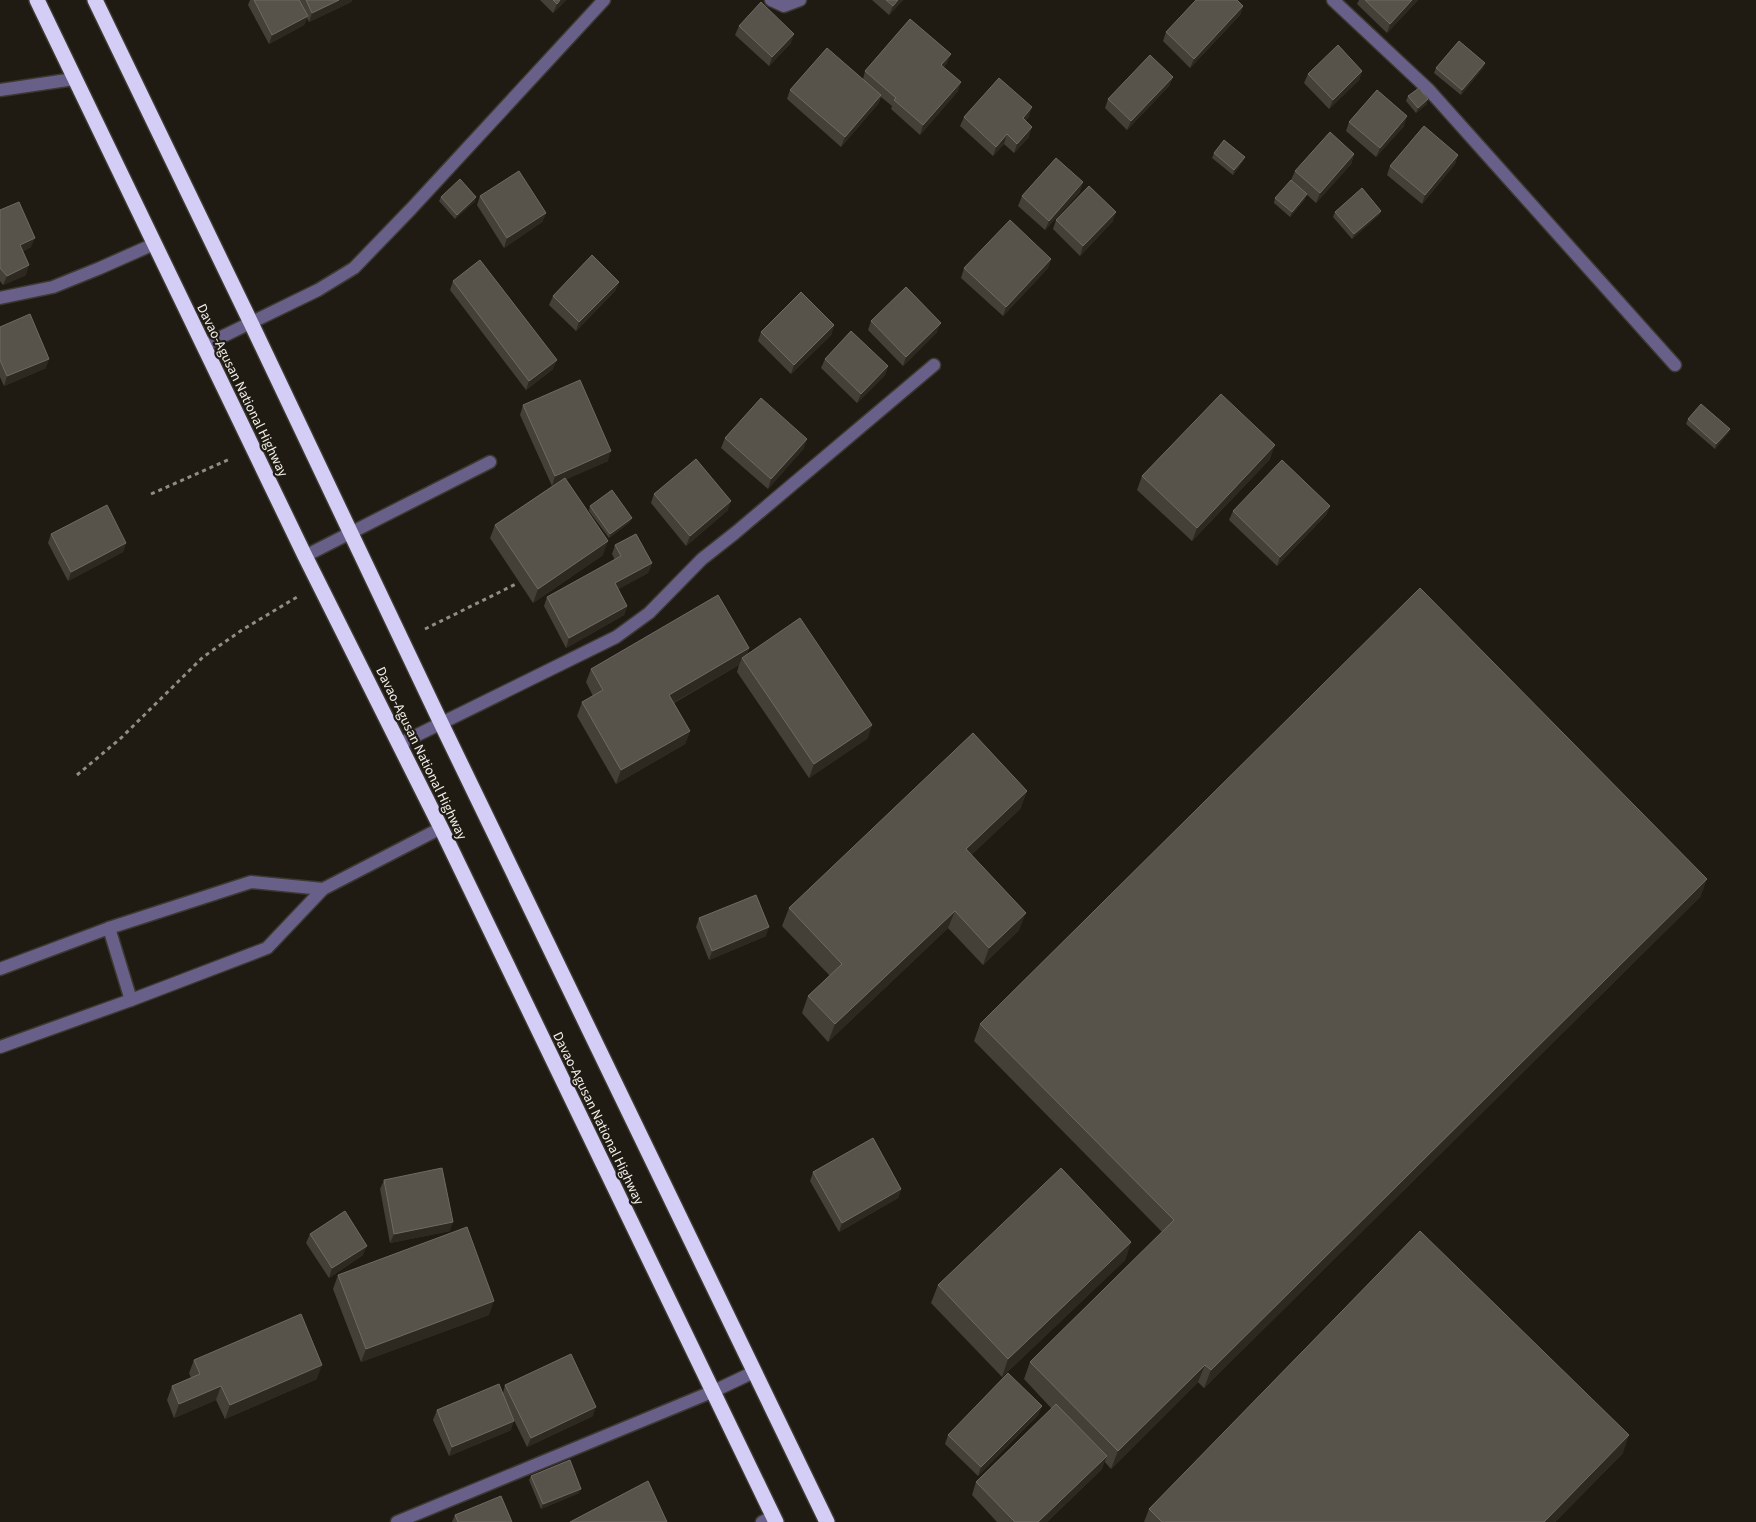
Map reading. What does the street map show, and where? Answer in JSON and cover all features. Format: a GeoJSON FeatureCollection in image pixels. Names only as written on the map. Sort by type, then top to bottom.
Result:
{"type":"FeatureCollection","features":[{"type":"Feature","properties":{"kind":"highway","name":"Davao-Agusan National Highway"},"geometry":{"type":"LineString","coordinates":[[36,0],[305,556],[441,828],[714,1391],[771,1520]]}},
{"type":"Feature","properties":{"kind":"highway"},"geometry":{"type":"LineString","coordinates":[[96,0],[441,723],[827,1522]]}},
{"type":"Feature","properties":{"kind":"street"},"geometry":{"type":"LineString","coordinates":[[203,346],[318,290],[354,268],[604,0]]}},
{"type":"Feature","properties":{"kind":"street"},"geometry":{"type":"LineString","coordinates":[[771,0],[784,6],[800,0]]}},
{"type":"Feature","properties":{"kind":"street"},"geometry":{"type":"LineString","coordinates":[[1333,0],[1429,90],[1676,365]]}},
{"type":"Feature","properties":{"kind":"street"},"geometry":{"type":"LineString","coordinates":[[0,90],[74,78]]}},
{"type":"Feature","properties":{"kind":"street"},"geometry":{"type":"LineString","coordinates":[[0,298],[52,287],[154,244]]}},
{"type":"Feature","properties":{"kind":"street"},"geometry":{"type":"LineString","coordinates":[[399,744],[616,637],[642,618],[702,559],[934,364]]}},
{"type":"Feature","properties":{"kind":"street"},"geometry":{"type":"LineString","coordinates":[[305,556],[490,462]]}},
{"type":"Feature","properties":{"kind":"street"},"geometry":{"type":"LineString","coordinates":[[0,1046],[132,1000],[267,948],[323,889],[441,828]]}},
{"type":"Feature","properties":{"kind":"street"},"geometry":{"type":"LineString","coordinates":[[0,969],[109,928],[250,882],[323,889]]}},
{"type":"Feature","properties":{"kind":"street"},"geometry":{"type":"LineString","coordinates":[[109,928],[132,1000]]}},
{"type":"Feature","properties":{"kind":"street"},"geometry":{"type":"LineString","coordinates":[[397,1522],[714,1391],[754,1372]]}},
{"type":"Feature","properties":{"kind":"path"},"geometry":{"type":"LineString","coordinates":[[151,494],[253,449]]}},
{"type":"Feature","properties":{"kind":"path"},"geometry":{"type":"LineString","coordinates":[[402,640],[518,583]]}},
{"type":"Feature","properties":{"kind":"path"},"geometry":{"type":"LineString","coordinates":[[77,775],[121,738],[203,657],[242,630],[319,584]]}},
{"type":"Feature","properties":{"kind":"building"},"geometry":{"type":"Polygon","coordinates":[[[254,0],[299,0],[308,16],[272,35],[254,0]]]}},
{"type":"Feature","properties":{"kind":"building"},"geometry":{"type":"Polygon","coordinates":[[[306,0],[339,0],[312,13],[306,0]]]}},
{"type":"Feature","properties":{"kind":"building"},"geometry":{"type":"Polygon","coordinates":[[[886,0],[898,0],[893,6],[886,0]]]}},
{"type":"Feature","properties":{"kind":"building"},"geometry":{"type":"Polygon","coordinates":[[[1196,0],[1237,0],[1243,6],[1194,59],[1166,32],[1196,0]]]}},
{"type":"Feature","properties":{"kind":"building"},"geometry":{"type":"Polygon","coordinates":[[[1365,0],[1412,0],[1390,24],[1365,0]]]}},
{"type":"Feature","properties":{"kind":"building"},"geometry":{"type":"Polygon","coordinates":[[[761,2],[794,34],[772,57],[739,26],[761,2]]]}},
{"type":"Feature","properties":{"kind":"building"},"geometry":{"type":"Polygon","coordinates":[[[910,19],[951,54],[941,65],[961,82],[923,125],[865,71],[910,19]]]}},
{"type":"Feature","properties":{"kind":"building"},"geometry":{"type":"Polygon","coordinates":[[[1459,41],[1485,63],[1462,90],[1436,68],[1459,41]]]}},
{"type":"Feature","properties":{"kind":"building"},"geometry":{"type":"Polygon","coordinates":[[[1338,45],[1362,71],[1333,100],[1308,74],[1338,45]]]}},
{"type":"Feature","properties":{"kind":"building"},"geometry":{"type":"Polygon","coordinates":[[[827,48],[881,95],[845,137],[790,90],[827,48]]]}},
{"type":"Feature","properties":{"kind":"building"},"geometry":{"type":"Polygon","coordinates":[[[1150,55],[1173,77],[1131,121],[1108,99],[1150,55]]]}},
{"type":"Feature","properties":{"kind":"building"},"geometry":{"type":"Polygon","coordinates":[[[999,78],[1032,107],[1023,118],[1032,127],[1017,144],[1007,134],[996,147],[964,117],[999,78]]]}},
{"type":"Feature","properties":{"kind":"building"},"geometry":{"type":"Polygon","coordinates":[[[1419,88],[1428,99],[1418,108],[1408,96],[1419,88]]]}},
{"type":"Feature","properties":{"kind":"building"},"geometry":{"type":"Polygon","coordinates":[[[1377,90],[1407,116],[1380,148],[1349,122],[1377,90]]]}},
{"type":"Feature","properties":{"kind":"building"},"geometry":{"type":"Polygon","coordinates":[[[1424,126],[1458,155],[1425,195],[1390,166],[1424,126]]]}},
{"type":"Feature","properties":{"kind":"building"},"geometry":{"type":"Polygon","coordinates":[[[1330,132],[1354,154],[1320,193],[1295,171],[1330,132]]]}},
{"type":"Feature","properties":{"kind":"building"},"geometry":{"type":"Polygon","coordinates":[[[1224,140],[1245,157],[1234,170],[1214,153],[1224,140]]]}},
{"type":"Feature","properties":{"kind":"building"},"geometry":{"type":"Polygon","coordinates":[[[1056,158],[1083,182],[1049,221],[1022,196],[1056,158]]]}},
{"type":"Feature","properties":{"kind":"building"},"geometry":{"type":"Polygon","coordinates":[[[519,171],[546,213],[507,238],[480,196],[519,171]]]}},
{"type":"Feature","properties":{"kind":"building"},"geometry":{"type":"Polygon","coordinates":[[[460,179],[476,197],[457,215],[441,197],[460,179]]]}},
{"type":"Feature","properties":{"kind":"building"},"geometry":{"type":"Polygon","coordinates":[[[1291,180],[1307,194],[1292,212],[1275,198],[1291,180]]]}},
{"type":"Feature","properties":{"kind":"building"},"geometry":{"type":"Polygon","coordinates":[[[1089,186],[1116,212],[1083,246],[1056,220],[1089,186]]]}},
{"type":"Feature","properties":{"kind":"building"},"geometry":{"type":"Polygon","coordinates":[[[1362,188],[1381,211],[1354,234],[1335,212],[1362,188]]]}},
{"type":"Feature","properties":{"kind":"building"},"geometry":{"type":"Polygon","coordinates":[[[19,202],[35,238],[20,245],[29,265],[7,276],[0,268],[0,210],[19,202]]]}},
{"type":"Feature","properties":{"kind":"building"},"geometry":{"type":"Polygon","coordinates":[[[1010,220],[1051,259],[1006,307],[964,268],[1010,220]]]}},
{"type":"Feature","properties":{"kind":"building"},"geometry":{"type":"Polygon","coordinates":[[[592,255],[619,282],[579,322],[553,296],[592,255]]]}},
{"type":"Feature","properties":{"kind":"building"},"geometry":{"type":"Polygon","coordinates":[[[480,260],[557,360],[529,381],[453,281],[480,260]]]}},
{"type":"Feature","properties":{"kind":"building"},"geometry":{"type":"Polygon","coordinates":[[[906,287],[941,323],[906,357],[871,321],[906,287]]]}},
{"type":"Feature","properties":{"kind":"building"},"geometry":{"type":"Polygon","coordinates":[[[801,292],[834,325],[794,365],[761,332],[801,292]]]}},
{"type":"Feature","properties":{"kind":"building"},"geometry":{"type":"Polygon","coordinates":[[[30,314],[49,359],[7,376],[0,360],[0,327],[30,314]]]}},
{"type":"Feature","properties":{"kind":"building"},"geometry":{"type":"Polygon","coordinates":[[[851,331],[888,366],[861,394],[825,359],[851,331]]]}},
{"type":"Feature","properties":{"kind":"building"},"geometry":{"type":"Polygon","coordinates":[[[580,380],[611,451],[555,476],[523,405],[580,380]]]}},
{"type":"Feature","properties":{"kind":"building"},"geometry":{"type":"Polygon","coordinates":[[[1221,394],[1275,445],[1197,528],[1142,476],[1221,394]]]}},
{"type":"Feature","properties":{"kind":"building"},"geometry":{"type":"Polygon","coordinates":[[[761,398],[807,439],[771,479],[725,438],[761,398]]]}},
{"type":"Feature","properties":{"kind":"building"},"geometry":{"type":"Polygon","coordinates":[[[1701,404],[1730,429],[1716,444],[1688,419],[1701,404]]]}},
{"type":"Feature","properties":{"kind":"building"},"geometry":{"type":"Polygon","coordinates":[[[696,459],[731,501],[690,536],[654,494],[696,459]]]}},
{"type":"Feature","properties":{"kind":"building"},"geometry":{"type":"Polygon","coordinates":[[[1282,460],[1330,506],[1280,557],[1233,511],[1282,460]]]}},
{"type":"Feature","properties":{"kind":"building"},"geometry":{"type":"Polygon","coordinates":[[[565,478],[608,541],[538,589],[495,525],[565,478]]]}},
{"type":"Feature","properties":{"kind":"building"},"geometry":{"type":"Polygon","coordinates":[[[612,490],[632,518],[610,534],[590,506],[612,490]]]}},
{"type":"Feature","properties":{"kind":"building"},"geometry":{"type":"Polygon","coordinates":[[[107,505],[126,543],[71,572],[51,534],[107,505]]]}},
{"type":"Feature","properties":{"kind":"building"},"geometry":{"type":"Polygon","coordinates":[[[636,534],[652,563],[615,583],[627,606],[569,638],[547,597],[621,556],[615,545],[636,534]]]}},
{"type":"Feature","properties":{"kind":"building"},"geometry":{"type":"Polygon","coordinates":[[[1420,588],[1707,879],[1211,1370],[1205,1365],[1118,1451],[1030,1362],[1174,1220],[980,1024],[1420,588]]]}},
{"type":"Feature","properties":{"kind":"building"},"geometry":{"type":"Polygon","coordinates":[[[718,595],[749,648],[669,695],[690,731],[621,770],[582,702],[603,690],[591,669],[718,595]]]}},
{"type":"Feature","properties":{"kind":"building"},"geometry":{"type":"Polygon","coordinates":[[[800,618],[872,725],[814,764],[742,658],[800,618]]]}},
{"type":"Feature","properties":{"kind":"building"},"geometry":{"type":"Polygon","coordinates":[[[973,733],[1027,791],[966,849],[1026,913],[989,948],[955,911],[835,1024],[808,996],[842,964],[789,908],[973,733]]]}},
{"type":"Feature","properties":{"kind":"building"},"geometry":{"type":"Polygon","coordinates":[[[756,895],[769,927],[712,951],[699,918],[756,895]]]}},
{"type":"Feature","properties":{"kind":"building"},"geometry":{"type":"Polygon","coordinates":[[[873,1138],[901,1189],[842,1223],[813,1172],[873,1138]]]}},
{"type":"Feature","properties":{"kind":"building"},"geometry":{"type":"Polygon","coordinates":[[[442,1168],[453,1222],[394,1234],[384,1180],[442,1168]]]}},
{"type":"Feature","properties":{"kind":"building"},"geometry":{"type":"Polygon","coordinates":[[[1061,1168],[1131,1242],[1008,1359],[938,1285],[1061,1168]]]}},
{"type":"Feature","properties":{"kind":"building"},"geometry":{"type":"Polygon","coordinates":[[[345,1211],[367,1246],[332,1268],[310,1234],[345,1211]]]}},
{"type":"Feature","properties":{"kind":"building"},"geometry":{"type":"Polygon","coordinates":[[[467,1227],[494,1301],[366,1349],[338,1275],[467,1227]]]}},
{"type":"Feature","properties":{"kind":"building"},"geometry":{"type":"Polygon","coordinates":[[[1420,1231],[1629,1435],[1544,1522],[1162,1522],[1149,1509],[1420,1231]]]}},
{"type":"Feature","properties":{"kind":"building"},"geometry":{"type":"Polygon","coordinates":[[[301,1314],[322,1365],[230,1405],[221,1386],[179,1404],[172,1386],[200,1374],[194,1360],[301,1314]]]}},
{"type":"Feature","properties":{"kind":"building"},"geometry":{"type":"Polygon","coordinates":[[[571,1354],[596,1407],[531,1438],[505,1385],[571,1354]]]}},
{"type":"Feature","properties":{"kind":"building"},"geometry":{"type":"Polygon","coordinates":[[[1008,1373],[1042,1406],[981,1467],[948,1435],[1008,1373]]]}},
{"type":"Feature","properties":{"kind":"building"},"geometry":{"type":"Polygon","coordinates":[[[499,1384],[514,1421],[452,1447],[437,1410],[499,1384]]]}},
{"type":"Feature","properties":{"kind":"building"},"geometry":{"type":"Polygon","coordinates":[[[1056,1404],[1107,1456],[1038,1522],[1015,1522],[976,1482],[1056,1404]]]}},
{"type":"Feature","properties":{"kind":"building"},"geometry":{"type":"Polygon","coordinates":[[[570,1460],[581,1489],[543,1504],[531,1476],[570,1460]]]}},
{"type":"Feature","properties":{"kind":"building"},"geometry":{"type":"Polygon","coordinates":[[[648,1481],[667,1522],[570,1522],[648,1481]]]}},
{"type":"Feature","properties":{"kind":"building"},"geometry":{"type":"Polygon","coordinates":[[[501,1496],[512,1522],[458,1522],[455,1515],[501,1496]]]}}]}
